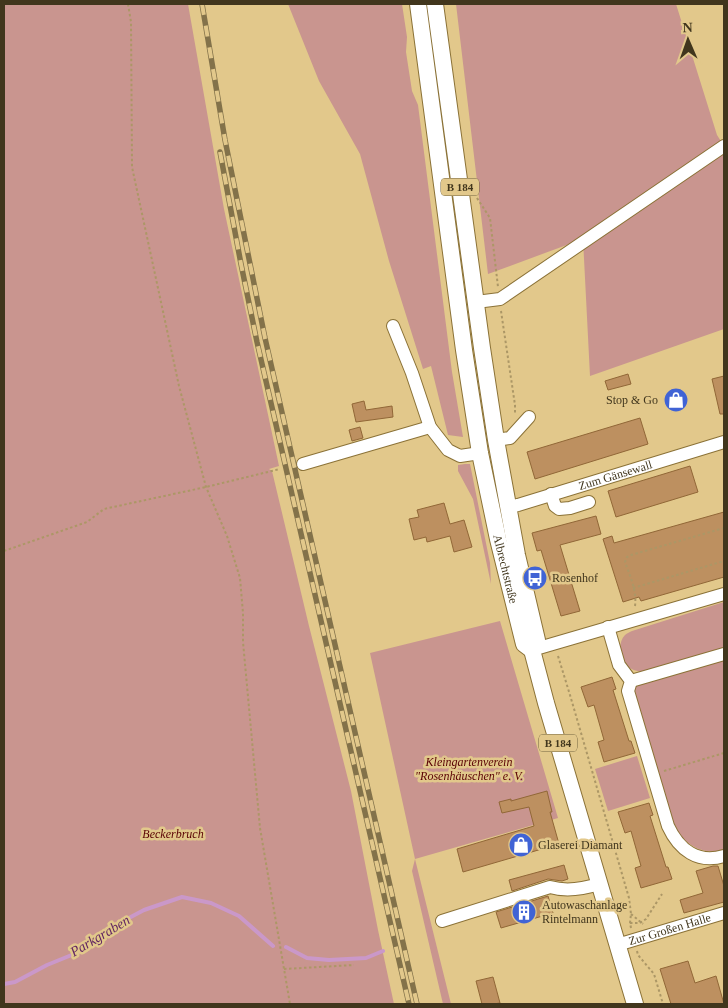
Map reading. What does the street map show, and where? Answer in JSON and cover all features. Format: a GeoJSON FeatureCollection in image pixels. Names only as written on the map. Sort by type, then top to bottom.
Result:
{"type":"FeatureCollection","features":[{"type":"Feature","properties":{"kind":"main road","name":"B 184"},"geometry":{"type":"LineString","coordinates":[[418,4],[480,453]]}},
{"type":"Feature","properties":{"kind":"main road","name":"B 184"},"geometry":{"type":"LineString","coordinates":[[435,4],[476,302],[503,439],[508,507]]}},
{"type":"Feature","properties":{"kind":"main road","name":"Albrechtstraße"},"geometry":{"type":"LineString","coordinates":[[480,453],[498,539],[524,644],[532,650],[635,1004]]}},
{"type":"Feature","properties":{"kind":"main road","name":"Albrechtstraße"},"geometry":{"type":"LineString","coordinates":[[508,507],[537,640],[532,650]]}},
{"type":"Feature","properties":{"kind":"street"},"geometry":{"type":"LineString","coordinates":[[476,302],[500,299],[724,146]]}},
{"type":"Feature","properties":{"kind":"street"},"geometry":{"type":"LineString","coordinates":[[393,326],[412,373],[430,427],[448,450],[460,456],[480,453]]}},
{"type":"Feature","properties":{"kind":"street"},"geometry":{"type":"LineString","coordinates":[[503,439],[529,417]]}},
{"type":"Feature","properties":{"kind":"street"},"geometry":{"type":"LineString","coordinates":[[303,464],[430,427]]}},
{"type":"Feature","properties":{"kind":"street","name":"Zum Gänsewall"},"geometry":{"type":"LineString","coordinates":[[508,507],[663,455],[724,442]]}},
{"type":"Feature","properties":{"kind":"street"},"geometry":{"type":"LineString","coordinates":[[551,494],[555,506],[559,509],[570,508],[589,502]]}},
{"type":"Feature","properties":{"kind":"street"},"geometry":{"type":"LineString","coordinates":[[532,650],[724,594]]}},
{"type":"Feature","properties":{"kind":"street"},"geometry":{"type":"LineString","coordinates":[[608,627],[619,665],[632,681]]}},
{"type":"Feature","properties":{"kind":"street"},"geometry":{"type":"LineString","coordinates":[[632,681],[724,654]]}},
{"type":"Feature","properties":{"kind":"street"},"geometry":{"type":"LineString","coordinates":[[632,681],[628,691],[652,775],[672,835],[690,853],[701,858],[714,859],[724,856]]}},
{"type":"Feature","properties":{"kind":"street"},"geometry":{"type":"LineString","coordinates":[[442,921],[550,887],[560,890],[583,889],[599,884]]}},
{"type":"Feature","properties":{"kind":"street","name":"Zur Großen Halle"},"geometry":{"type":"LineString","coordinates":[[617,944],[723,916]]}},
{"type":"Feature","properties":{"kind":"path"},"geometry":{"type":"LineString","coordinates":[[128,4],[131,22],[132,167],[179,386],[206,487],[227,536],[240,578],[243,642],[260,828],[290,1004]]}},
{"type":"Feature","properties":{"kind":"path"},"geometry":{"type":"LineString","coordinates":[[474,194],[490,218],[515,405],[515,413],[503,439]]}},
{"type":"Feature","properties":{"kind":"path"},"geometry":{"type":"LineString","coordinates":[[4,550],[87,522],[104,509],[280,469]]}},
{"type":"Feature","properties":{"kind":"path"},"geometry":{"type":"LineString","coordinates":[[634,620],[636,600],[625,562],[627,557],[631,554],[724,528]]}},
{"type":"Feature","properties":{"kind":"path"},"geometry":{"type":"LineString","coordinates":[[633,588],[724,561]]}},
{"type":"Feature","properties":{"kind":"path"},"geometry":{"type":"LineString","coordinates":[[554,643],[629,898],[630,923],[638,955],[654,974],[663,1004]]}},
{"type":"Feature","properties":{"kind":"path"},"geometry":{"type":"LineString","coordinates":[[652,775],[724,753]]}},
{"type":"Feature","properties":{"kind":"path"},"geometry":{"type":"LineString","coordinates":[[630,923],[640,923],[646,919],[662,894]]}},
{"type":"Feature","properties":{"kind":"path"},"geometry":{"type":"LineString","coordinates":[[284,969],[354,965]]}},
{"type":"Feature","properties":{"kind":"green space","name":"Beckerbruch"},"geometry":{"type":"Polygon","coordinates":[[[4,4],[188,4],[224,209],[279,466],[269,469],[272,471],[351,791],[394,1004],[4,1004],[4,4]]]}},
{"type":"Feature","properties":{"kind":"green space"},"geometry":{"type":"Polygon","coordinates":[[[288,4],[402,4],[407,37],[406,52],[412,91],[418,105],[452,372],[463,437],[448,435],[431,366],[423,369],[389,261],[360,154],[319,81],[288,4]]]}},
{"type":"Feature","properties":{"kind":"green space"},"geometry":{"type":"Polygon","coordinates":[[[456,4],[676,4],[717,135],[724,146],[724,329],[590,376],[583,239],[488,274],[456,4]]]}},
{"type":"Feature","properties":{"kind":"green space"},"geometry":{"type":"Polygon","coordinates":[[[470,464],[490,563],[491,584],[473,499],[458,471],[458,465],[470,464]]]}},
{"type":"Feature","properties":{"kind":"green space"},"geometry":{"type":"Polygon","coordinates":[[[724,602],[724,650],[643,672],[627,666],[625,663],[621,655],[620,646],[627,634],[724,602]]]}},
{"type":"Feature","properties":{"kind":"green space","name":"Kleingartenverein \"Rosenhäuschen\" e. V."},"geometry":{"type":"Polygon","coordinates":[[[500,621],[558,818],[415,859],[370,653],[500,621]]]}},
{"type":"Feature","properties":{"kind":"green space"},"geometry":{"type":"Polygon","coordinates":[[[724,659],[724,852],[716,852],[697,848],[686,841],[675,830],[633,690],[641,683],[724,659]]]}},
{"type":"Feature","properties":{"kind":"green space"},"geometry":{"type":"Polygon","coordinates":[[[637,756],[650,798],[608,811],[595,769],[637,756]]]}},
{"type":"Feature","properties":{"kind":"green space"},"geometry":{"type":"Polygon","coordinates":[[[415,859],[451,1004],[443,1004],[412,871],[415,859]]]}},
{"type":"Feature","properties":{"kind":"building"},"geometry":{"type":"Polygon","coordinates":[[[628,374],[631,384],[608,390],[605,381],[628,374]]]}},
{"type":"Feature","properties":{"kind":"building"},"geometry":{"type":"Polygon","coordinates":[[[724,376],[724,414],[720,414],[712,379],[724,376]]]}},
{"type":"Feature","properties":{"kind":"building"},"geometry":{"type":"Polygon","coordinates":[[[364,401],[366,410],[392,406],[393,417],[356,422],[352,404],[364,401]]]}},
{"type":"Feature","properties":{"kind":"building"},"geometry":{"type":"Polygon","coordinates":[[[640,418],[648,444],[535,479],[527,452],[640,418]]]}},
{"type":"Feature","properties":{"kind":"building"},"geometry":{"type":"Polygon","coordinates":[[[360,427],[363,438],[352,441],[349,430],[360,427]]]}},
{"type":"Feature","properties":{"kind":"building"},"geometry":{"type":"Polygon","coordinates":[[[690,466],[698,492],[616,517],[608,491],[690,466]]]}},
{"type":"Feature","properties":{"kind":"building"},"geometry":{"type":"Polygon","coordinates":[[[444,503],[450,524],[464,520],[472,547],[454,552],[450,536],[427,542],[426,537],[414,540],[409,519],[419,517],[417,510],[444,503]]]}},
{"type":"Feature","properties":{"kind":"building"},"geometry":{"type":"Polygon","coordinates":[[[724,512],[724,577],[641,601],[639,597],[623,602],[603,539],[612,536],[614,543],[724,512]]]}},
{"type":"Feature","properties":{"kind":"building"},"geometry":{"type":"Polygon","coordinates":[[[596,516],[601,534],[560,545],[580,611],[561,616],[541,550],[537,551],[532,533],[596,516]]]}},
{"type":"Feature","properties":{"kind":"building"},"geometry":{"type":"Polygon","coordinates":[[[612,677],[616,689],[613,690],[629,741],[631,741],[635,753],[604,762],[598,742],[604,740],[594,705],[588,707],[581,687],[612,677]]]}},
{"type":"Feature","properties":{"kind":"building"},"geometry":{"type":"Polygon","coordinates":[[[547,791],[552,812],[550,812],[559,844],[463,872],[457,849],[534,826],[529,807],[502,813],[499,802],[511,799],[511,801],[547,791]]]}},
{"type":"Feature","properties":{"kind":"building"},"geometry":{"type":"Polygon","coordinates":[[[649,803],[653,815],[650,816],[666,867],[668,867],[672,879],[641,888],[635,868],[641,866],[631,831],[625,833],[618,812],[649,803]]]}},
{"type":"Feature","properties":{"kind":"building"},"geometry":{"type":"Polygon","coordinates":[[[564,865],[568,879],[562,881],[548,879],[512,891],[509,880],[564,865]]]}},
{"type":"Feature","properties":{"kind":"building"},"geometry":{"type":"Polygon","coordinates":[[[718,866],[724,886],[724,902],[684,913],[680,900],[703,893],[696,871],[718,866]]]}},
{"type":"Feature","properties":{"kind":"building","name":"Autowaschanlage Rintelmann"},"geometry":{"type":"Polygon","coordinates":[[[548,896],[553,913],[501,928],[496,912],[548,896]]]}},
{"type":"Feature","properties":{"kind":"building"},"geometry":{"type":"Polygon","coordinates":[[[688,961],[695,983],[716,976],[724,1004],[671,1004],[660,969],[688,961]]]}},
{"type":"Feature","properties":{"kind":"building"},"geometry":{"type":"Polygon","coordinates":[[[493,977],[500,1003],[482,1004],[476,981],[493,977]]]}},
{"type":"Feature","properties":{"kind":"waterway","name":"Parkgraben"},"geometry":{"type":"LineString","coordinates":[[4,984],[15,982],[47,965],[79,952],[110,928],[144,910],[182,897],[211,903],[239,916],[273,946]]}},
{"type":"Feature","properties":{"kind":"waterway","name":"Parkgraben"},"geometry":{"type":"LineString","coordinates":[[286,947],[307,958],[329,960],[366,958],[383,951]]}},
{"type":"Feature","properties":{"kind":"railway"},"geometry":{"type":"LineString","coordinates":[[202,4],[225,140],[265,338],[417,1004]]}},
{"type":"Feature","properties":{"kind":"railway"},"geometry":{"type":"LineString","coordinates":[[220,152],[257,342],[409,1004]]}},
{"type":"Feature","properties":{"kind":"place","name":"Stop & Go"},"geometry":{"type":"Point","coordinates":[676,400]}},
{"type":"Feature","properties":{"kind":"place","name":"Rosenhof"},"geometry":{"type":"Point","coordinates":[535,578]}},
{"type":"Feature","properties":{"kind":"place","name":"Glaserei Diamant"},"geometry":{"type":"Point","coordinates":[521,845]}},
{"type":"Feature","properties":{"kind":"place","name":"Autowaschanlage Rintelmann"},"geometry":{"type":"Point","coordinates":[524,912]}}]}
